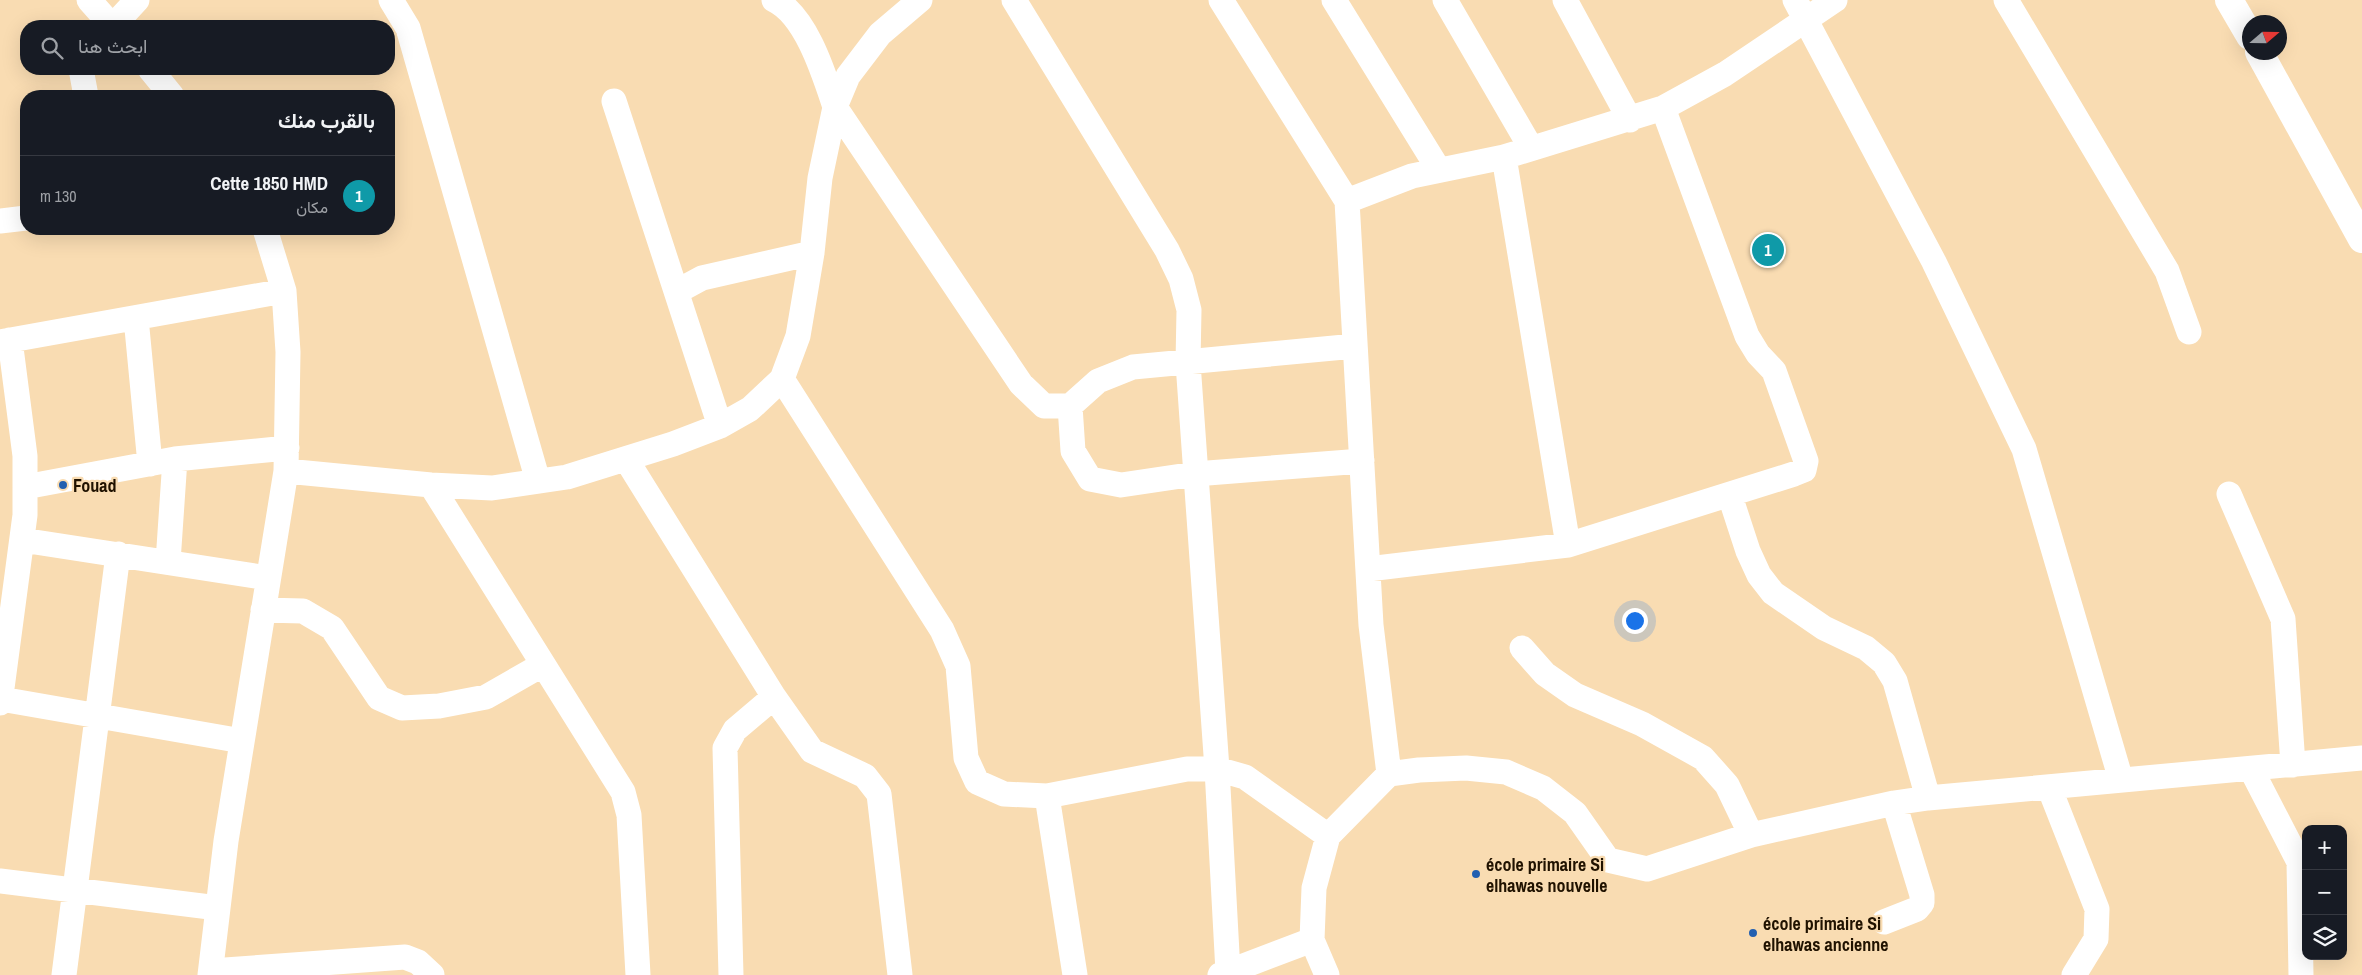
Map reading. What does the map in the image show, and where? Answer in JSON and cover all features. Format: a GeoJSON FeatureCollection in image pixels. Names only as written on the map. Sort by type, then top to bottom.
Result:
{"type":"FeatureCollection","features":[{"type":"Feature","properties":{"kind":"main road"},"geometry":{"type":"LineString","coordinates":[[2229,0],[2242,22]]}},
{"type":"Feature","properties":{"kind":"main road"},"geometry":{"type":"LineString","coordinates":[[2262,60],[2362,239]]}},
{"type":"Feature","properties":{"kind":"street"},"geometry":{"type":"LineString","coordinates":[[89,0],[107,20]]}},
{"type":"Feature","properties":{"kind":"street"},"geometry":{"type":"LineString","coordinates":[[118,20],[137,0]]}},
{"type":"Feature","properties":{"kind":"street"},"geometry":{"type":"LineString","coordinates":[[391,0],[408,28],[538,481]]}},
{"type":"Feature","properties":{"kind":"street"},"geometry":{"type":"LineString","coordinates":[[774,0],[785,6],[818,54],[835,107],[1021,384],[1044,406],[1070,406],[1098,380],[1133,367],[1355,346]]}},
{"type":"Feature","properties":{"kind":"street"},"geometry":{"type":"LineString","coordinates":[[1014,0],[1171,257],[1181,279],[1189,310],[1188,363],[1217,768],[1224,973],[1312,940]]}},
{"type":"Feature","properties":{"kind":"street"},"geometry":{"type":"LineString","coordinates":[[1221,0],[1347,201],[1372,625],[1389,774]]}},
{"type":"Feature","properties":{"kind":"street"},"geometry":{"type":"LineString","coordinates":[[1334,0],[1439,170]]}},
{"type":"Feature","properties":{"kind":"street"},"geometry":{"type":"LineString","coordinates":[[1445,0],[1531,148]]}},
{"type":"Feature","properties":{"kind":"street"},"geometry":{"type":"LineString","coordinates":[[1565,0],[1630,120]]}},
{"type":"Feature","properties":{"kind":"street"},"geometry":{"type":"LineString","coordinates":[[1347,201],[1412,176],[1504,157],[1630,120],[1663,108],[1725,74],[1801,9],[1836,0]]}},
{"type":"Feature","properties":{"kind":"street"},"geometry":{"type":"LineString","coordinates":[[2006,0],[2167,271],[2189,332]]}},
{"type":"Feature","properties":{"kind":"street"},"geometry":{"type":"LineString","coordinates":[[25,488],[175,459],[286,460],[432,485],[492,488],[567,477],[626,459],[720,426],[750,409],[782,379],[798,336],[812,253],[820,178],[835,107],[848,76],[880,34],[915,2]]}},
{"type":"Feature","properties":{"kind":"street"},"geometry":{"type":"LineString","coordinates":[[1801,9],[1934,262],[2024,449],[2121,780]]}},
{"type":"Feature","properties":{"kind":"street"},"geometry":{"type":"LineString","coordinates":[[82,75],[85,90]]}},
{"type":"Feature","properties":{"kind":"street"},"geometry":{"type":"LineString","coordinates":[[155,75],[167,90]]}},
{"type":"Feature","properties":{"kind":"street"},"geometry":{"type":"LineString","coordinates":[[614,101],[678,291],[720,426]]}},
{"type":"Feature","properties":{"kind":"street"},"geometry":{"type":"LineString","coordinates":[[1368,569],[1568,545],[1730,496],[1804,470],[1806,461],[1774,371],[1758,354],[1747,336],[1663,108]]}},
{"type":"Feature","properties":{"kind":"street"},"geometry":{"type":"LineString","coordinates":[[1504,157],[1568,545]]}},
{"type":"Feature","properties":{"kind":"street"},"geometry":{"type":"LineString","coordinates":[[0,221],[20,219]]}},
{"type":"Feature","properties":{"kind":"street"},"geometry":{"type":"LineString","coordinates":[[267,235],[284,290],[288,352],[286,460],[226,842],[210,973],[405,957],[418,962],[432,975]]}},
{"type":"Feature","properties":{"kind":"street"},"geometry":{"type":"LineString","coordinates":[[678,291],[702,278],[741,267],[812,253]]}},
{"type":"Feature","properties":{"kind":"street"},"geometry":{"type":"LineString","coordinates":[[242,741],[0,701],[25,515],[25,456],[5,341],[284,290]]}},
{"type":"Feature","properties":{"kind":"street"},"geometry":{"type":"LineString","coordinates":[[136,318],[150,464]]}},
{"type":"Feature","properties":{"kind":"street"},"geometry":{"type":"LineString","coordinates":[[782,379],[942,630],[958,666],[966,758],[977,782],[1004,794],[1047,796],[1187,769],[1217,768],[1245,777],[1328,836]]}},
{"type":"Feature","properties":{"kind":"street"},"geometry":{"type":"LineString","coordinates":[[1070,406],[1074,451],[1090,479],[1122,485],[1196,474],[1362,461]]}},
{"type":"Feature","properties":{"kind":"street"},"geometry":{"type":"LineString","coordinates":[[168,562],[175,459]]}},
{"type":"Feature","properties":{"kind":"street"},"geometry":{"type":"LineString","coordinates":[[626,459],[774,697],[812,751],[865,776],[879,794],[900,975]]}},
{"type":"Feature","properties":{"kind":"street"},"geometry":{"type":"LineString","coordinates":[[432,485],[622,792],[629,815],[638,975]]}},
{"type":"Feature","properties":{"kind":"street"},"geometry":{"type":"LineString","coordinates":[[2229,494],[2283,619],[2293,765]]}},
{"type":"Feature","properties":{"kind":"street"},"geometry":{"type":"LineString","coordinates":[[1730,496],[1748,552],[1758,574],[1773,593],[1824,628],[1866,648],[1884,662],[1895,681],[1928,798]]}},
{"type":"Feature","properties":{"kind":"street"},"geometry":{"type":"LineString","coordinates":[[22,540],[268,578]]}},
{"type":"Feature","properties":{"kind":"street"},"geometry":{"type":"LineString","coordinates":[[64,975],[118,554]]}},
{"type":"Feature","properties":{"kind":"street"},"geometry":{"type":"LineString","coordinates":[[263,610],[303,611],[332,628],[379,698],[402,708],[439,706],[486,697],[542,665]]}},
{"type":"Feature","properties":{"kind":"street"},"geometry":{"type":"LineString","coordinates":[[1522,648],[1545,674],[1575,694],[1642,724],[1702,758],[1727,785],[1751,834]]}},
{"type":"Feature","properties":{"kind":"street"},"geometry":{"type":"LineString","coordinates":[[731,975],[725,748],[735,730],[774,697]]}},
{"type":"Feature","properties":{"kind":"street"},"geometry":{"type":"LineString","coordinates":[[1327,975],[1312,940],[1314,888],[1328,836],[1389,774],[1419,770],[1466,768],[1506,772],[1543,788],[1575,814],[1608,860],[1647,869],[1751,834],[1894,803],[1928,798],[2362,758]]}},
{"type":"Feature","properties":{"kind":"street"},"geometry":{"type":"LineString","coordinates":[[2251,769],[2299,862],[2301,975]]}},
{"type":"Feature","properties":{"kind":"street"},"geometry":{"type":"LineString","coordinates":[[2049,787],[2097,909],[2096,939],[2074,975]]}},
{"type":"Feature","properties":{"kind":"street"},"geometry":{"type":"LineString","coordinates":[[1047,796],[1075,975]]}},
{"type":"Feature","properties":{"kind":"street"},"geometry":{"type":"LineString","coordinates":[[1884,922],[1917,909],[1922,903],[1922,895],[1894,803]]}},
{"type":"Feature","properties":{"kind":"street"},"geometry":{"type":"LineString","coordinates":[[0,881],[218,908]]}},
{"type":"Feature","properties":{"kind":"place","name":"Cette 1850 HMD"},"geometry":{"type":"Point","coordinates":[1768,250]}},
{"type":"Feature","properties":{"kind":"place","name":"Fouad"},"geometry":{"type":"Point","coordinates":[63,485]}},
{"type":"Feature","properties":{"kind":"place","name":"école primaire Si elhawas nouvelle"},"geometry":{"type":"Point","coordinates":[1476,874]}},
{"type":"Feature","properties":{"kind":"place","name":"école primaire Si elhawas ancienne"},"geometry":{"type":"Point","coordinates":[1753,933]}}]}
